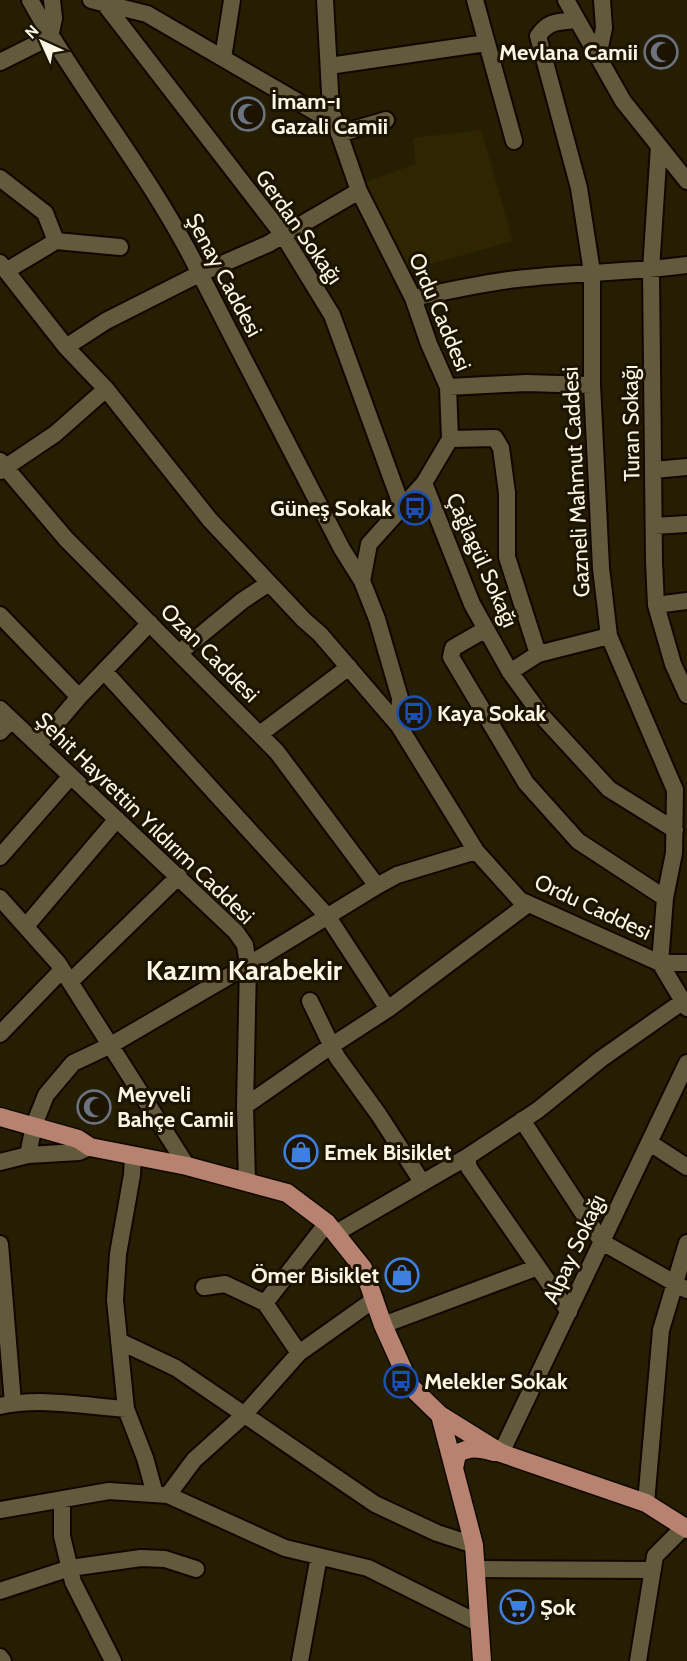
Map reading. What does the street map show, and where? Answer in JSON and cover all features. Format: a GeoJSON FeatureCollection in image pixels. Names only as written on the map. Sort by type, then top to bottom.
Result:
{"type":"FeatureCollection","features":[{"type":"Feature","properties":{"kind":"main road"},"geometry":{"type":"LineString","coordinates":[[0,1117],[78,1139],[90,1147],[187,1166],[287,1193],[332,1228],[363,1268],[383,1325],[411,1387],[440,1415],[501,1453]]}},
{"type":"Feature","properties":{"kind":"main road"},"geometry":{"type":"LineString","coordinates":[[440,1415],[474,1545],[482,1661]]}},
{"type":"Feature","properties":{"kind":"main road"},"geometry":{"type":"LineString","coordinates":[[454,1468],[457,1454],[466,1449],[476,1448],[501,1453],[646,1503],[686,1528]]}},
{"type":"Feature","properties":{"kind":"street","name":"Şenay Caddesi"},"geometry":{"type":"LineString","coordinates":[[30,0],[50,37],[139,169],[200,274],[342,549],[362,581]]}},
{"type":"Feature","properties":{"kind":"street"},"geometry":{"type":"LineString","coordinates":[[0,62],[50,37],[54,18],[52,0]]}},
{"type":"Feature","properties":{"kind":"street"},"geometry":{"type":"LineString","coordinates":[[223,58],[232,0]]}},
{"type":"Feature","properties":{"kind":"street","name":"Ordu Caddesi"},"geometry":{"type":"LineString","coordinates":[[325,0],[331,110],[359,191],[413,298],[429,344],[448,387],[450,439]]}},
{"type":"Feature","properties":{"kind":"street"},"geometry":{"type":"LineString","coordinates":[[475,0],[514,141]]}},
{"type":"Feature","properties":{"kind":"street"},"geometry":{"type":"LineString","coordinates":[[566,0],[623,101],[687,181]]}},
{"type":"Feature","properties":{"kind":"street"},"geometry":{"type":"LineString","coordinates":[[598,57],[604,28],[602,0]]}},
{"type":"Feature","properties":{"kind":"street"},"geometry":{"type":"LineString","coordinates":[[97,2],[147,7],[223,58],[338,129],[386,120]]}},
{"type":"Feature","properties":{"kind":"street","name":"Gerdan Sokağı"},"geometry":{"type":"LineString","coordinates":[[97,2],[283,235],[332,315],[402,507]]}},
{"type":"Feature","properties":{"kind":"street","name":"Gazneli Mahmut Caddesi"},"geometry":{"type":"LineString","coordinates":[[577,20],[554,22],[544,27],[538,36],[579,188],[592,272],[592,385],[601,568],[609,636],[675,790],[675,830],[680,852],[665,898],[660,963]]}},
{"type":"Feature","properties":{"kind":"street"},"geometry":{"type":"LineString","coordinates":[[329,66],[486,43]]}},
{"type":"Feature","properties":{"kind":"street","name":"Turan Sokağı"},"geometry":{"type":"LineString","coordinates":[[659,146],[651,270],[656,605],[673,664],[687,695]]}},
{"type":"Feature","properties":{"kind":"street"},"geometry":{"type":"LineString","coordinates":[[0,178],[45,213],[56,241]]}},
{"type":"Feature","properties":{"kind":"street"},"geometry":{"type":"LineString","coordinates":[[66,347],[106,321],[200,274],[268,244],[359,191]]}},
{"type":"Feature","properties":{"kind":"street"},"geometry":{"type":"LineString","coordinates":[[3,267],[56,241],[120,247]]}},
{"type":"Feature","properties":{"kind":"street"},"geometry":{"type":"LineString","coordinates":[[413,298],[516,279],[592,272],[651,270],[687,265]]}},
{"type":"Feature","properties":{"kind":"street","name":"Ordu Caddesi"},"geometry":{"type":"LineString","coordinates":[[3,267],[66,347],[106,389],[210,520],[320,634],[399,726],[476,851],[520,900],[660,963],[684,1005]]}},
{"type":"Feature","properties":{"kind":"street"},"geometry":{"type":"LineString","coordinates":[[448,387],[526,383],[592,385]]}},
{"type":"Feature","properties":{"kind":"street"},"geometry":{"type":"LineString","coordinates":[[2,467],[55,434],[106,389]]}},
{"type":"Feature","properties":{"kind":"street"},"geometry":{"type":"LineString","coordinates":[[399,726],[400,698],[377,619],[362,581],[369,544],[424,483],[450,439],[495,438],[501,448],[507,493],[507,556],[538,654]]}},
{"type":"Feature","properties":{"kind":"street","name":"Ozan Caddesi"},"geometry":{"type":"LineString","coordinates":[[2,467],[66,539],[277,752],[377,886]]}},
{"type":"Feature","properties":{"kind":"street"},"geometry":{"type":"LineString","coordinates":[[654,470],[687,467]]}},
{"type":"Feature","properties":{"kind":"street","name":"Çağlagül Sokağı"},"geometry":{"type":"LineString","coordinates":[[424,483],[472,604],[510,672],[542,717],[609,789],[675,830]]}},
{"type":"Feature","properties":{"kind":"street"},"geometry":{"type":"LineString","coordinates":[[654,526],[687,524]]}},
{"type":"Feature","properties":{"kind":"street"},"geometry":{"type":"LineString","coordinates":[[179,652],[242,601],[269,583]]}},
{"type":"Feature","properties":{"kind":"street"},"geometry":{"type":"LineString","coordinates":[[656,605],[687,601]]}},
{"type":"Feature","properties":{"kind":"street"},"geometry":{"type":"LineString","coordinates":[[0,615],[79,697]]}},
{"type":"Feature","properties":{"kind":"street"},"geometry":{"type":"LineString","coordinates":[[38,745],[79,697],[150,623]]}},
{"type":"Feature","properties":{"kind":"street"},"geometry":{"type":"LineString","coordinates":[[486,629],[453,648],[451,657],[526,783],[578,841],[665,898]]}},
{"type":"Feature","properties":{"kind":"street"},"geometry":{"type":"LineString","coordinates":[[510,672],[538,654],[609,636]]}},
{"type":"Feature","properties":{"kind":"street"},"geometry":{"type":"LineString","coordinates":[[260,734],[349,667]]}},
{"type":"Feature","properties":{"kind":"street"},"geometry":{"type":"LineString","coordinates":[[104,671],[328,917],[388,1009]]}},
{"type":"Feature","properties":{"kind":"street","name":"Şehit Hayrettin Yıldırım Caddesi"},"geometry":{"type":"LineString","coordinates":[[4,720],[38,745],[179,876],[236,932],[245,945],[248,965],[245,1106],[247,1181]]}},
{"type":"Feature","properties":{"kind":"street"},"geometry":{"type":"LineString","coordinates":[[0,857],[70,776]]}},
{"type":"Feature","properties":{"kind":"street"},"geometry":{"type":"LineString","coordinates":[[26,926],[117,819]]}},
{"type":"Feature","properties":{"kind":"street"},"geometry":{"type":"LineString","coordinates":[[27,1155],[34,1125],[46,1095],[73,1064],[111,1045],[248,965],[377,886],[398,875],[476,851]]}},
{"type":"Feature","properties":{"kind":"street"},"geometry":{"type":"LineString","coordinates":[[0,1034],[179,876]]}},
{"type":"Feature","properties":{"kind":"street"},"geometry":{"type":"LineString","coordinates":[[2,903],[26,926],[66,975],[187,1166]]}},
{"type":"Feature","properties":{"kind":"street"},"geometry":{"type":"LineString","coordinates":[[245,1106],[388,1009],[528,904]]}},
{"type":"Feature","properties":{"kind":"street"},"geometry":{"type":"LineString","coordinates":[[660,963],[687,963]]}},
{"type":"Feature","properties":{"kind":"street"},"geometry":{"type":"LineString","coordinates":[[310,1001],[331,1046],[348,1074],[379,1115],[422,1182]]}},
{"type":"Feature","properties":{"kind":"street"},"geometry":{"type":"LineString","coordinates":[[265,1303],[332,1228],[467,1157],[538,1110],[601,1059],[684,1005]]}},
{"type":"Feature","properties":{"kind":"street","name":"Alpay Sokağı"},"geometry":{"type":"LineString","coordinates":[[501,1453],[687,1064]]}},
{"type":"Feature","properties":{"kind":"street"},"geometry":{"type":"LineString","coordinates":[[522,1120],[602,1242],[681,1286]]}},
{"type":"Feature","properties":{"kind":"street"},"geometry":{"type":"LineString","coordinates":[[650,1143],[687,1167]]}},
{"type":"Feature","properties":{"kind":"street"},"geometry":{"type":"LineString","coordinates":[[0,1162],[27,1155],[79,1152],[90,1147]]}},
{"type":"Feature","properties":{"kind":"street"},"geometry":{"type":"LineString","coordinates":[[133,1155],[132,1175],[118,1254],[114,1300],[126,1409],[162,1494]]}},
{"type":"Feature","properties":{"kind":"street"},"geometry":{"type":"LineString","coordinates":[[467,1157],[469,1168],[569,1312]]}},
{"type":"Feature","properties":{"kind":"street"},"geometry":{"type":"LineString","coordinates":[[646,1503],[661,1330],[681,1286],[687,1243]]}},
{"type":"Feature","properties":{"kind":"street"},"geometry":{"type":"LineString","coordinates":[[0,1244],[7,1405],[64,1404],[126,1409]]}},
{"type":"Feature","properties":{"kind":"street"},"geometry":{"type":"LineString","coordinates":[[383,1325],[538,1267]]}},
{"type":"Feature","properties":{"kind":"street"},"geometry":{"type":"LineString","coordinates":[[204,1287],[225,1284],[265,1303],[299,1353]]}},
{"type":"Feature","properties":{"kind":"street"},"geometry":{"type":"LineString","coordinates":[[162,1494],[194,1460],[244,1415],[299,1353],[375,1299]]}},
{"type":"Feature","properties":{"kind":"street"},"geometry":{"type":"LineString","coordinates":[[119,1341],[176,1368],[375,1504],[437,1533],[474,1545]]}},
{"type":"Feature","properties":{"kind":"street"},"geometry":{"type":"LineString","coordinates":[[0,1510],[109,1491],[162,1494],[285,1548],[368,1568],[480,1624]]}},
{"type":"Feature","properties":{"kind":"street"},"geometry":{"type":"LineString","coordinates":[[62,1499],[62,1536],[73,1582],[113,1661]]}},
{"type":"Feature","properties":{"kind":"street"},"geometry":{"type":"LineString","coordinates":[[638,1661],[655,1556],[686,1528]]}},
{"type":"Feature","properties":{"kind":"street"},"geometry":{"type":"LineString","coordinates":[[300,1661],[319,1556]]}},
{"type":"Feature","properties":{"kind":"street"},"geometry":{"type":"LineString","coordinates":[[0,1591],[70,1568],[141,1558],[165,1559],[196,1569]]}},
{"type":"Feature","properties":{"kind":"street"},"geometry":{"type":"LineString","coordinates":[[476,1569],[653,1570]]}},
{"type":"Feature","properties":{"kind":"street"},"geometry":{"type":"LineString","coordinates":[[0,1657],[3,1661]]}},
{"type":"Feature","properties":{"kind":"shaded area"},"geometry":{"type":"Polygon","coordinates":[[[481,130],[513,241],[406,271],[364,182],[416,164],[413,138],[481,130]]]}},
{"type":"Feature","properties":{"kind":"place","name":"Mevlana Camii"},"geometry":{"type":"Point","coordinates":[661,52]}},
{"type":"Feature","properties":{"kind":"place","name":"İmam-ı Gazali Camii"},"geometry":{"type":"Point","coordinates":[248,114]}},
{"type":"Feature","properties":{"kind":"place","name":"Güneş Sokak"},"geometry":{"type":"Point","coordinates":[415,508]}},
{"type":"Feature","properties":{"kind":"place","name":"Kaya Sokak"},"geometry":{"type":"Point","coordinates":[414,713]}},
{"type":"Feature","properties":{"kind":"place","name":"Meyveli Bahçe Camii"},"geometry":{"type":"Point","coordinates":[94,1107]}},
{"type":"Feature","properties":{"kind":"place","name":"Emek Bisiklet"},"geometry":{"type":"Point","coordinates":[301,1152]}},
{"type":"Feature","properties":{"kind":"place","name":"Ömer Bisiklet"},"geometry":{"type":"Point","coordinates":[402,1275]}},
{"type":"Feature","properties":{"kind":"place","name":"Melekler Sokak"},"geometry":{"type":"Point","coordinates":[401,1381]}},
{"type":"Feature","properties":{"kind":"place","name":"Şok"},"geometry":{"type":"Point","coordinates":[517,1607]}},
{"type":"Feature","properties":{"kind":"district","name":"Kazım Karabekir"},"geometry":{"type":"Point","coordinates":[244,970]}}]}
